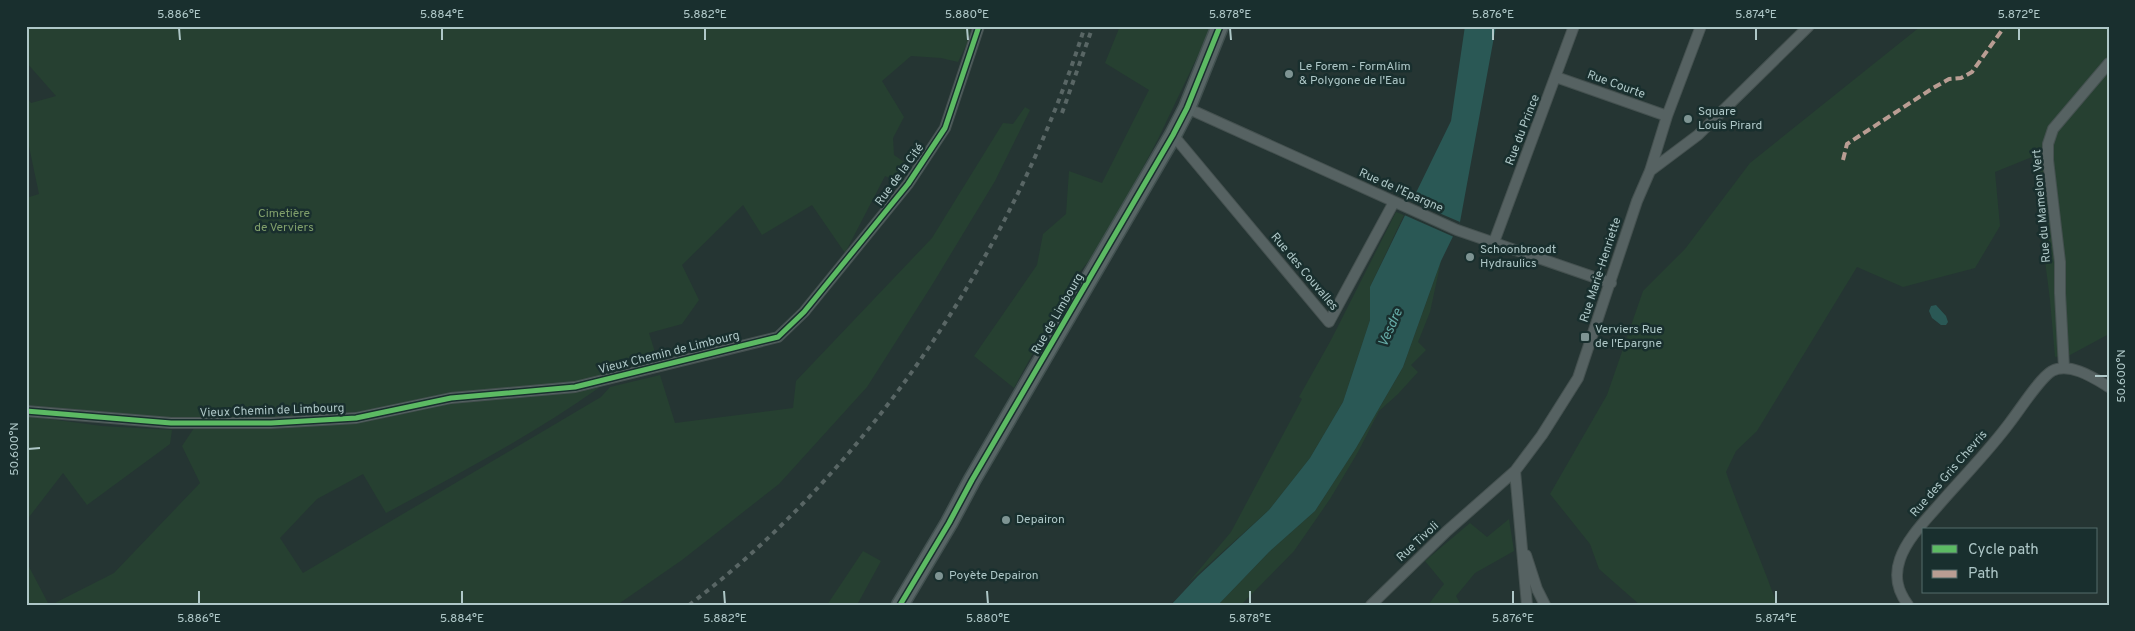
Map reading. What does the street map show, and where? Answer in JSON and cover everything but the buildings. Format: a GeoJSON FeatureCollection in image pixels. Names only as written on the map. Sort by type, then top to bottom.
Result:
{"type":"FeatureCollection","features":[{"type":"Feature","properties":{"kind":"main road","name":"Rue de Limbourg"},"geometry":{"type":"LineString","coordinates":[[900,605],[1173,135],[1220,26]]}},
{"type":"Feature","properties":{"kind":"street","name":"Rue de la Cité"},"geometry":{"type":"LineString","coordinates":[[801,315],[908,184],[945,128],[979,26]]}},
{"type":"Feature","properties":{"kind":"street","name":"Rue du Prince"},"geometry":{"type":"LineString","coordinates":[[1494,242],[1574,26]]}},
{"type":"Feature","properties":{"kind":"street","name":"Rue Marie-Henriette"},"geometry":{"type":"LineString","coordinates":[[1484,499],[1515,471],[1542,435],[1578,378],[1637,201],[1650,171],[1667,116],[1701,26]]}},
{"type":"Feature","properties":{"kind":"street"},"geometry":{"type":"LineString","coordinates":[[1650,171],[1698,135],[1809,26]]}},
{"type":"Feature","properties":{"kind":"street","name":"Rue du Mamelon Vert"},"geometry":{"type":"LineString","coordinates":[[2064,368],[2060,262],[2048,160],[2048,144],[2053,129],[2109,63]]}},
{"type":"Feature","properties":{"kind":"street","name":"Rue Courte"},"geometry":{"type":"LineString","coordinates":[[1556,77],[1667,116]]}},
{"type":"Feature","properties":{"kind":"street","name":"Rue de l'Epargne"},"geometry":{"type":"LineString","coordinates":[[1186,108],[1457,230],[1611,283]]}},
{"type":"Feature","properties":{"kind":"street","name":"Rue des Couvalles"},"geometry":{"type":"LineString","coordinates":[[1173,135],[1329,322],[1397,204]]}},
{"type":"Feature","properties":{"kind":"street","name":"Vieux Chemin de Limbourg"},"geometry":{"type":"LineString","coordinates":[[26,410],[171,423],[272,423],[356,418],[451,398],[576,387],[778,337],[801,315]]}},
{"type":"Feature","properties":{"kind":"street"},"geometry":{"type":"LineString","coordinates":[[2064,368],[2078,372],[2109,387]]}},
{"type":"Feature","properties":{"kind":"street","name":"Rue des Gris Chevris"},"geometry":{"type":"LineString","coordinates":[[1908,605],[1901,596],[1896,572],[1902,553],[1919,528],[2006,428],[2037,387],[2052,371],[2064,368]]}},
{"type":"Feature","properties":{"kind":"street"},"geometry":{"type":"LineString","coordinates":[[1515,471],[1527,605]]}},
{"type":"Feature","properties":{"kind":"street","name":"Rue Tivoli"},"geometry":{"type":"LineString","coordinates":[[1371,605],[1447,531],[1484,499]]}},
{"type":"Feature","properties":{"kind":"street"},"geometry":{"type":"LineString","coordinates":[[1521,540],[1537,589],[1545,605]]}},
{"type":"Feature","properties":{"kind":"green space","name":"Cimetière de Verviers"},"geometry":{"type":"Polygon","coordinates":[[[26,26],[969,26],[972,33],[958,62],[941,58],[911,56],[882,81],[904,117],[893,138],[894,155],[913,168],[898,182],[885,176],[845,253],[812,205],[762,235],[743,205],[682,265],[699,300],[682,324],[649,333],[658,362],[577,382],[458,393],[354,413],[270,417],[167,417],[26,405],[26,198],[39,194],[26,132],[26,97],[31,103],[56,96],[26,62],[26,26]]]}},
{"type":"Feature","properties":{"kind":"green space"},"geometry":{"type":"Polygon","coordinates":[[[1120,26],[1212,26],[1158,139],[1102,245],[1073,280],[1014,388],[974,356],[1037,265],[1043,234],[1066,214],[1069,171],[1102,183],[1149,90],[1105,63],[1120,26]]]}},
{"type":"Feature","properties":{"kind":"green space"},"geometry":{"type":"Polygon","coordinates":[[[1921,26],[2109,26],[2109,334],[2070,355],[2055,357],[2050,300],[2032,157],[1995,172],[2000,226],[1975,268],[1903,287],[1857,267],[1757,431],[1736,451],[1726,472],[1777,605],[1640,605],[1599,569],[1590,544],[1550,494],[1607,395],[1643,291],[1685,249],[1750,163],[1921,26]]]}},
{"type":"Feature","properties":{"kind":"green space"},"geometry":{"type":"Polygon","coordinates":[[[1025,107],[1030,110],[995,181],[867,387],[779,484],[682,560],[617,605],[51,605],[114,573],[200,483],[182,446],[194,428],[276,429],[370,420],[449,404],[600,387],[522,438],[386,513],[363,474],[317,499],[280,538],[303,573],[601,397],[610,387],[660,375],[675,423],[793,408],[796,381],[932,238],[1003,123],[1013,124],[1025,107]]]}},
{"type":"Feature","properties":{"kind":"green space"},"geometry":{"type":"Polygon","coordinates":[[[1396,212],[1404,215],[1370,287],[1370,320],[1343,402],[1310,458],[1269,510],[1188,583],[1231,532],[1302,399],[1299,397],[1331,340],[1396,212]]]}},
{"type":"Feature","properties":{"kind":"green space"},"geometry":{"type":"Polygon","coordinates":[[[1441,261],[1430,312],[1418,342],[1426,350],[1411,365],[1418,372],[1379,411],[1358,452],[1330,499],[1294,551],[1241,605],[1218,605],[1269,552],[1315,511],[1356,448],[1403,367],[1441,261]]]}},
{"type":"Feature","properties":{"kind":"green space"},"geometry":{"type":"Polygon","coordinates":[[[26,416],[102,426],[172,430],[170,444],[87,505],[63,473],[26,521],[26,416]]]}},
{"type":"Feature","properties":{"kind":"green space"},"geometry":{"type":"Polygon","coordinates":[[[1509,519],[1514,551],[1475,573],[1456,596],[1461,605],[1428,605],[1444,584],[1425,561],[1470,523],[1487,537],[1509,519]]]}},
{"type":"Feature","properties":{"kind":"green space"},"geometry":{"type":"Polygon","coordinates":[[[863,551],[881,561],[857,605],[827,605],[863,551]]]}},
{"type":"Feature","properties":{"kind":"green space"},"geometry":{"type":"Polygon","coordinates":[[[26,561],[49,605],[26,605],[26,561]]]}},
{"type":"Feature","properties":{"kind":"water","name":"Vesdre"},"geometry":{"type":"Polygon","coordinates":[[[1465,26],[1496,26],[1460,222],[1441,261],[1403,367],[1356,448],[1315,511],[1269,552],[1218,605],[1171,605],[1198,576],[1269,510],[1310,458],[1343,402],[1370,320],[1370,287],[1451,121],[1465,26]]]}},
{"type":"Feature","properties":{"kind":"water"},"geometry":{"type":"Polygon","coordinates":[[[1936,305],[1946,316],[1948,322],[1946,325],[1941,325],[1932,318],[1929,311],[1931,306],[1936,305]]]}},
{"type":"Feature","properties":{"kind":"pier"},"geometry":{"type":"Polygon","coordinates":[[[1409,200],[1460,222],[1454,237],[1402,214],[1409,200]]]}},
{"type":"Feature","properties":{"kind":"railway"},"geometry":{"type":"LineString","coordinates":[[689,605],[756,549],[819,487],[877,418],[930,346],[978,269],[1020,189],[1056,108],[1085,26]]}},
{"type":"Feature","properties":{"kind":"railway"},"geometry":{"type":"LineString","coordinates":[[1062,113],[1093,26]]}},
{"type":"Feature","properties":{"kind":"marked path"},"geometry":{"type":"LineString","coordinates":[[1843,160],[1847,144],[1933,88],[1949,79],[1961,78],[1972,72],[2005,26]]}},
{"type":"Feature","properties":{"kind":"cycle path"},"geometry":{"type":"LineString","coordinates":[[26,411],[171,423],[271,423],[356,418],[451,398],[575,387],[778,337],[804,312],[908,184],[945,128],[979,26]]}},
{"type":"Feature","properties":{"kind":"cycle path"},"geometry":{"type":"LineString","coordinates":[[900,605],[1173,135],[1187,108],[1220,26]]}},
{"type":"Feature","properties":{"kind":"place","name":"Le Forem - FormAlim & Polygone de l'Eau"},"geometry":{"type":"Point","coordinates":[1289,74]}},
{"type":"Feature","properties":{"kind":"place","name":"Square Louis Pirard"},"geometry":{"type":"Point","coordinates":[1688,119]}},
{"type":"Feature","properties":{"kind":"place","name":"Schoonbroodt Hydraulics"},"geometry":{"type":"Point","coordinates":[1470,257]}},
{"type":"Feature","properties":{"kind":"place","name":"Verviers Rue de l'Epargne"},"geometry":{"type":"Point","coordinates":[1585,337]}},
{"type":"Feature","properties":{"kind":"place","name":"Depairon"},"geometry":{"type":"Point","coordinates":[1006,520]}},
{"type":"Feature","properties":{"kind":"place","name":"Poyète Depairon"},"geometry":{"type":"Point","coordinates":[939,576]}}]}
